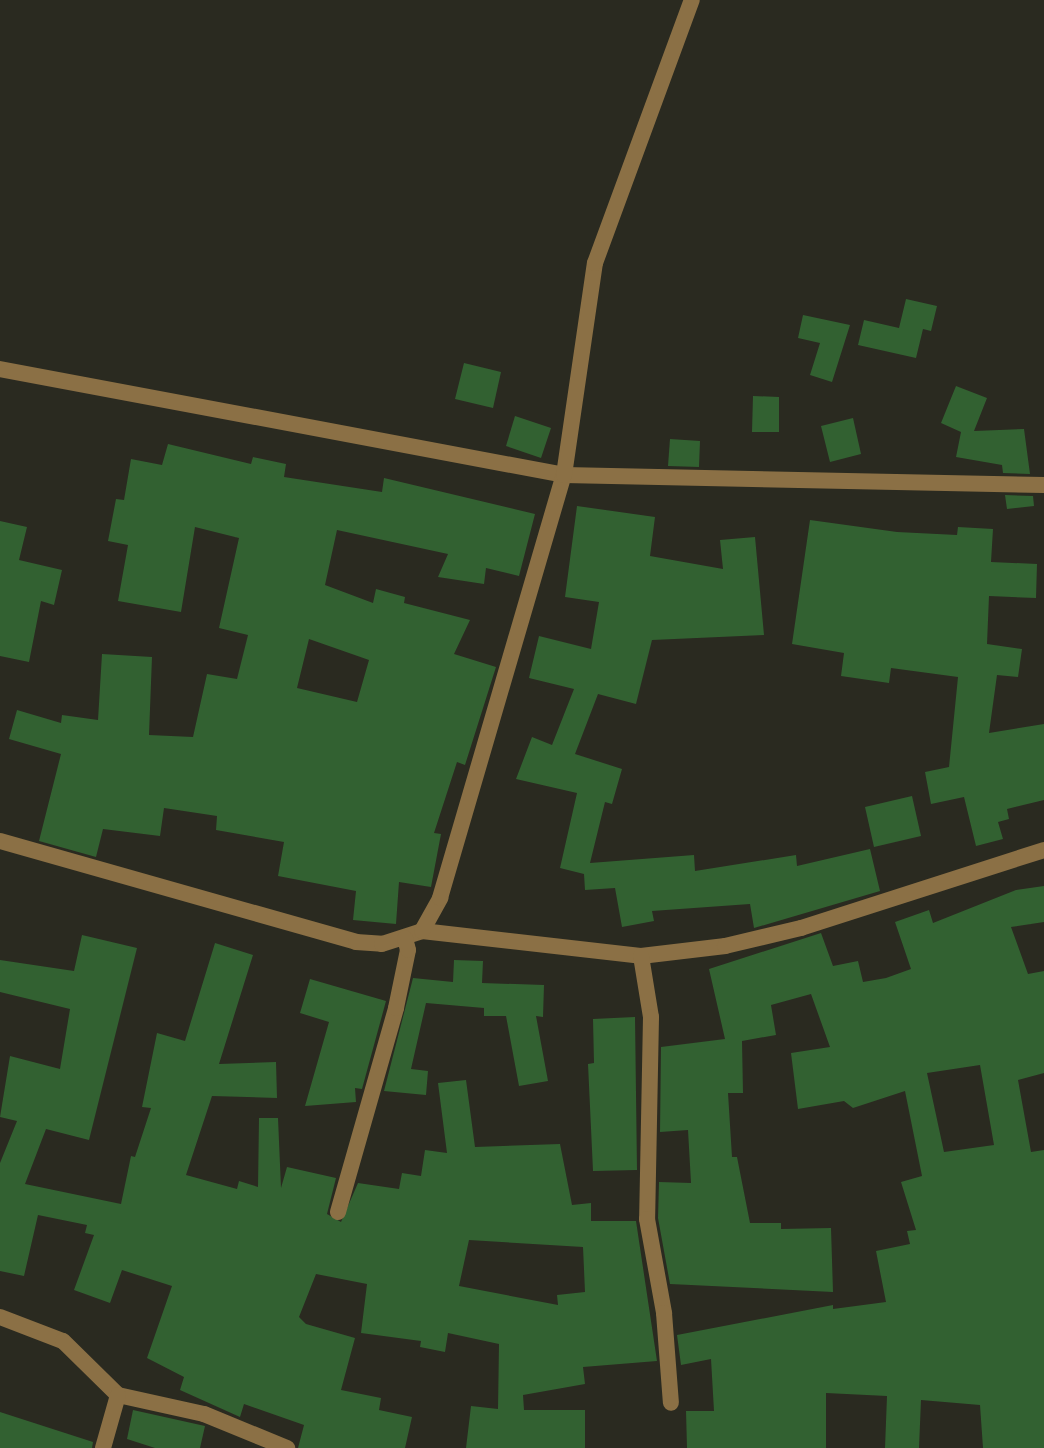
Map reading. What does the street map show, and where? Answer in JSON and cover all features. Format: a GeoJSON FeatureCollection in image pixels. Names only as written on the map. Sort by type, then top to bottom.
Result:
{"type":"FeatureCollection","features":[{"type":"Feature","properties":{"kind":"street"},"geometry":{"type":"LineString","coordinates":[[422,931],[440,898],[564,475],[595,263],[692,0]]}},
{"type":"Feature","properties":{"kind":"street"},"geometry":{"type":"LineString","coordinates":[[0,369],[564,475],[1044,485]]}},
{"type":"Feature","properties":{"kind":"street"},"geometry":{"type":"LineString","coordinates":[[0,841],[334,938],[382,944],[422,931],[641,956],[725,946],[801,928],[1044,850]]}},
{"type":"Feature","properties":{"kind":"street"},"geometry":{"type":"LineString","coordinates":[[338,1212],[396,1008],[408,950],[405,938]]}},
{"type":"Feature","properties":{"kind":"street"},"geometry":{"type":"LineString","coordinates":[[641,956],[651,1017],[647,1219],[664,1313],[671,1403]]}},
{"type":"Feature","properties":{"kind":"street"},"geometry":{"type":"LineString","coordinates":[[0,1317],[63,1341],[118,1395],[204,1414],[287,1448]]}},
{"type":"Feature","properties":{"kind":"street"},"geometry":{"type":"LineString","coordinates":[[103,1448],[118,1395]]}},
{"type":"Feature","properties":{"kind":"building"},"geometry":{"type":"Polygon","coordinates":[[[906,299],[937,306],[931,331],[923,329],[916,358],[858,345],[864,320],[899,328],[906,299]]]}},
{"type":"Feature","properties":{"kind":"building"},"geometry":{"type":"Polygon","coordinates":[[[803,315],[850,325],[832,382],[810,375],[820,343],[798,338],[803,315]]]}},
{"type":"Feature","properties":{"kind":"building"},"geometry":{"type":"Polygon","coordinates":[[[464,363],[501,372],[493,408],[455,399],[464,363]]]}},
{"type":"Feature","properties":{"kind":"building"},"geometry":{"type":"Polygon","coordinates":[[[956,386],[987,398],[974,431],[1024,429],[1030,474],[1003,473],[1002,465],[956,457],[961,432],[941,423],[956,386]]]}},
{"type":"Feature","properties":{"kind":"building"},"geometry":{"type":"Polygon","coordinates":[[[753,396],[779,397],[779,432],[752,432],[753,396]]]}},
{"type":"Feature","properties":{"kind":"building"},"geometry":{"type":"Polygon","coordinates":[[[515,416],[551,428],[541,458],[506,446],[515,416]]]}},
{"type":"Feature","properties":{"kind":"building"},"geometry":{"type":"Polygon","coordinates":[[[853,418],[861,454],[830,462],[821,426],[853,418]]]}},
{"type":"Feature","properties":{"kind":"building"},"geometry":{"type":"Polygon","coordinates":[[[670,439],[700,441],[699,467],[668,466],[670,439]]]}},
{"type":"Feature","properties":{"kind":"building"},"geometry":{"type":"Polygon","coordinates":[[[168,444],[251,464],[253,457],[286,464],[284,477],[382,492],[384,478],[535,514],[519,576],[486,568],[484,584],[438,577],[448,554],[337,530],[325,585],[373,603],[376,589],[405,597],[404,603],[470,620],[454,654],[496,667],[465,765],[457,762],[434,833],[441,834],[431,887],[399,882],[396,924],[353,920],[356,891],[278,876],[284,842],[216,830],[217,816],[164,808],[160,836],[103,829],[96,857],[39,841],[61,754],[9,739],[17,710],[61,723],[62,715],[98,720],[102,654],[152,657],[149,735],[193,737],[207,674],[237,679],[248,635],[219,628],[239,538],[195,527],[181,612],[118,601],[128,545],[108,541],[116,499],[124,500],[131,459],[162,465],[168,444]],[[309,639],[297,688],[357,702],[369,660],[309,639]]]}},
{"type":"Feature","properties":{"kind":"building"},"geometry":{"type":"Polygon","coordinates":[[[1005,495],[1033,496],[1034,506],[1007,509],[1005,495]]]}},
{"type":"Feature","properties":{"kind":"building"},"geometry":{"type":"Polygon","coordinates":[[[577,506],[655,517],[650,556],[723,569],[720,540],[755,537],[764,635],[652,640],[636,704],[598,694],[575,754],[622,769],[612,804],[605,802],[590,863],[694,855],[695,871],[796,855],[797,866],[870,849],[880,891],[754,928],[750,904],[652,911],[654,921],[622,927],[615,888],[585,890],[584,874],[560,868],[577,793],[516,779],[532,737],[552,745],[574,689],[529,678],[539,636],[591,649],[599,602],[565,597],[577,506]]]}},
{"type":"Feature","properties":{"kind":"building"},"geometry":{"type":"Polygon","coordinates":[[[810,520],[897,532],[957,535],[958,527],[993,529],[991,562],[1037,564],[1036,598],[989,596],[987,644],[1022,649],[1018,677],[997,675],[989,733],[1044,724],[1044,800],[1007,809],[1009,819],[998,822],[1003,839],[976,846],[964,797],[931,804],[925,772],[949,767],[958,677],[891,668],[889,683],[841,676],[844,653],[792,644],[810,520]]]}},
{"type":"Feature","properties":{"kind":"building"},"geometry":{"type":"Polygon","coordinates":[[[0,521],[27,527],[19,560],[62,570],[54,605],[41,601],[29,662],[0,656],[0,521]]]}},
{"type":"Feature","properties":{"kind":"building"},"geometry":{"type":"Polygon","coordinates":[[[912,796],[921,836],[874,847],[865,807],[912,796]]]}},
{"type":"Feature","properties":{"kind":"building"},"geometry":{"type":"Polygon","coordinates":[[[1044,886],[1044,922],[1011,927],[1028,974],[1044,971],[1044,1073],[1018,1080],[1031,1152],[1044,1150],[1044,1448],[983,1448],[980,1405],[921,1400],[919,1448],[885,1448],[887,1396],[826,1393],[826,1448],[687,1448],[686,1411],[714,1411],[711,1359],[681,1365],[677,1335],[833,1305],[833,1309],[886,1302],[876,1251],[910,1244],[907,1231],[916,1230],[901,1182],[922,1176],[905,1091],[853,1108],[844,1101],[798,1109],[791,1053],[830,1047],[811,994],[771,1005],[776,1035],[742,1041],[743,1093],[728,1093],[732,1157],[737,1157],[750,1223],[781,1223],[781,1229],[831,1228],[833,1292],[670,1284],[658,1218],[659,1182],[691,1183],[688,1130],[660,1132],[661,1047],[725,1039],[709,969],[821,933],[833,966],[858,961],[863,982],[886,978],[911,969],[895,922],[929,910],[933,923],[1016,890],[1044,886]],[[980,1065],[927,1073],[944,1152],[994,1145],[980,1065]]]}},
{"type":"Feature","properties":{"kind":"building"},"geometry":{"type":"Polygon","coordinates":[[[82,935],[137,948],[89,1140],[46,1129],[25,1184],[121,1204],[131,1156],[135,1157],[151,1108],[142,1107],[157,1033],[185,1041],[215,943],[253,955],[219,1064],[276,1062],[277,1098],[212,1096],[186,1175],[237,1189],[239,1181],[258,1187],[259,1118],[278,1118],[281,1188],[287,1167],[336,1178],[327,1214],[341,1222],[358,1183],[399,1189],[402,1173],[421,1176],[425,1150],[447,1153],[438,1083],[466,1080],[475,1147],[560,1144],[572,1205],[591,1203],[591,1221],[636,1221],[657,1361],[583,1367],[585,1384],[523,1395],[524,1410],[585,1410],[585,1448],[466,1448],[471,1406],[498,1409],[499,1344],[448,1333],[445,1352],[420,1347],[421,1341],[361,1333],[367,1284],[316,1274],[299,1317],[306,1324],[355,1338],[341,1390],[381,1398],[379,1410],[412,1417],[405,1448],[298,1448],[304,1425],[244,1404],[240,1417],[180,1390],[184,1377],[147,1358],[172,1286],[122,1270],[110,1303],[74,1290],[94,1235],[85,1233],[87,1225],[38,1215],[24,1276],[0,1271],[0,1163],[17,1121],[0,1117],[10,1056],[60,1069],[70,1009],[0,992],[0,960],[74,971],[82,935]],[[469,1240],[459,1286],[558,1305],[557,1295],[585,1292],[583,1247],[469,1240]]]}},
{"type":"Feature","properties":{"kind":"building"},"geometry":{"type":"Polygon","coordinates":[[[454,960],[483,961],[482,983],[544,985],[543,1017],[536,1016],[548,1081],[519,1086],[506,1016],[484,1016],[484,1008],[426,1003],[411,1069],[428,1071],[426,1095],[384,1091],[413,978],[453,982],[454,960]]]}},
{"type":"Feature","properties":{"kind":"building"},"geometry":{"type":"Polygon","coordinates":[[[310,979],[386,1001],[362,1089],[355,1088],[356,1102],[305,1106],[329,1022],[300,1013],[310,979]]]}},
{"type":"Feature","properties":{"kind":"building"},"geometry":{"type":"Polygon","coordinates":[[[635,1017],[637,1170],[593,1171],[588,1064],[594,1063],[593,1019],[635,1017]]]}},
{"type":"Feature","properties":{"kind":"building"},"geometry":{"type":"Polygon","coordinates":[[[133,1410],[205,1426],[200,1448],[155,1448],[127,1439],[133,1410]]]}},
{"type":"Feature","properties":{"kind":"building"},"geometry":{"type":"Polygon","coordinates":[[[0,1412],[93,1442],[92,1448],[0,1448],[0,1412]]]}}]}
